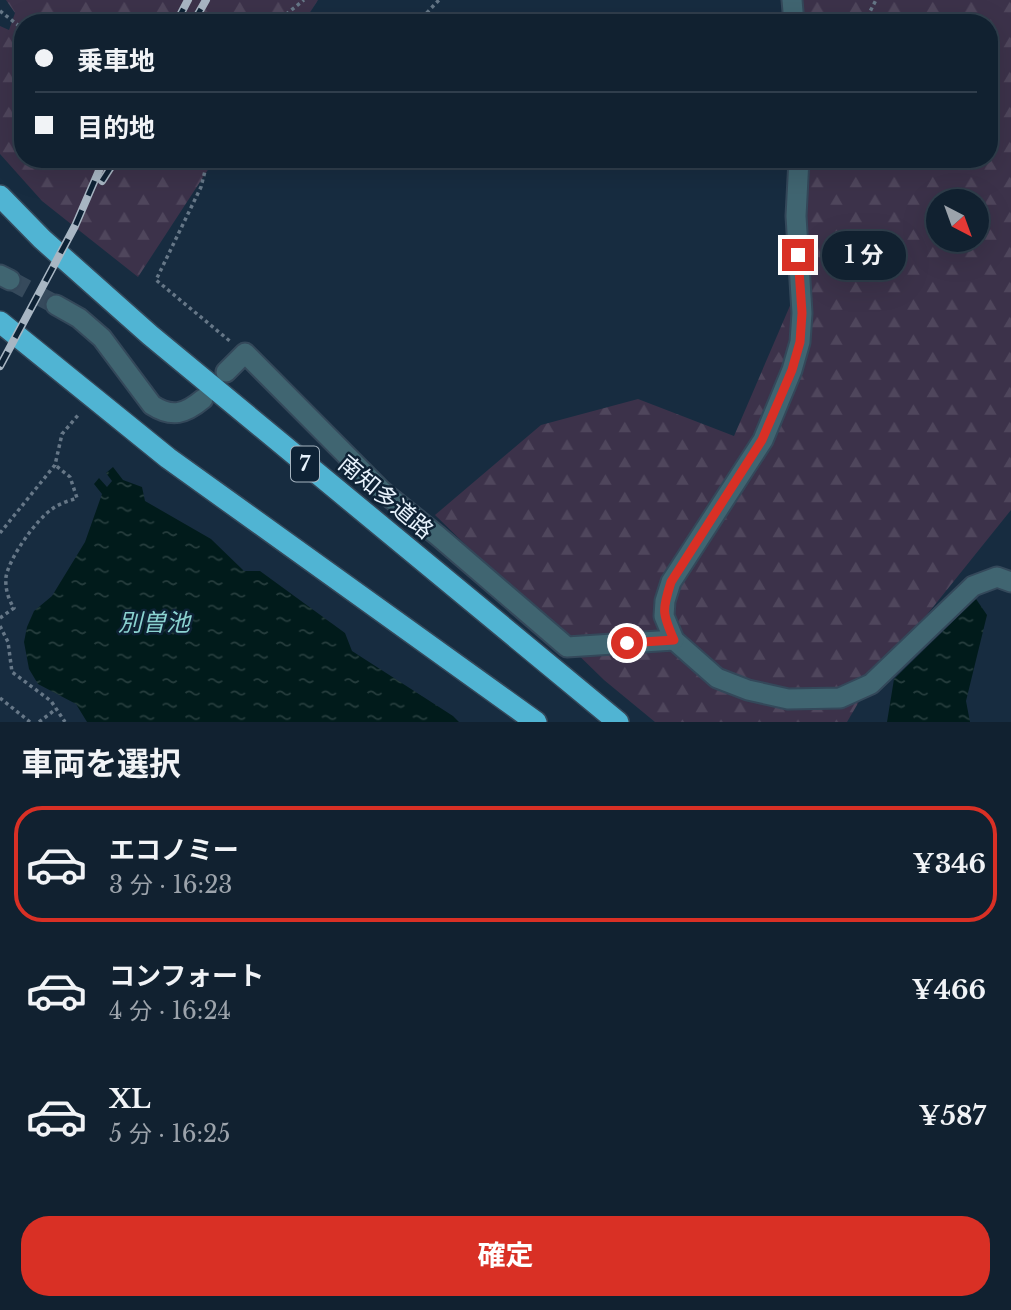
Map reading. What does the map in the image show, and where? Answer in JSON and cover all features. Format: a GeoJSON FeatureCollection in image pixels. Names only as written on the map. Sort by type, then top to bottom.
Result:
{"type":"FeatureCollection","features":[{"type":"Feature","properties":{"kind":"highway","name":"南知多道路"},"geometry":{"type":"LineString","coordinates":[[0,196],[68,263],[150,335],[618,722]]}},
{"type":"Feature","properties":{"kind":"highway"},"geometry":{"type":"LineString","coordinates":[[0,321],[168,458],[536,722]]}},
{"type":"Feature","properties":{"kind":"street"},"geometry":{"type":"LineString","coordinates":[[799,168],[796,216],[802,313],[800,342],[792,370],[762,440],[671,582],[664,616],[674,640],[717,678],[748,690],[788,699],[840,698],[870,684],[973,586],[997,577],[1011,582]]}},
{"type":"Feature","properties":{"kind":"street"},"geometry":{"type":"LineString","coordinates":[[56,305],[79,318],[103,338],[152,405],[163,412],[178,414],[191,409],[203,399]]}},
{"type":"Feature","properties":{"kind":"street"},"geometry":{"type":"LineString","coordinates":[[226,372],[245,353],[382,491],[567,647],[674,640]]}},
{"type":"Feature","properties":{"kind":"path"},"geometry":{"type":"LineString","coordinates":[[286,14],[304,0]]}},
{"type":"Feature","properties":{"kind":"path"},"geometry":{"type":"LineString","coordinates":[[426,14],[439,0]]}},
{"type":"Feature","properties":{"kind":"path"},"geometry":{"type":"LineString","coordinates":[[0,11],[14,22]]}},
{"type":"Feature","properties":{"kind":"path"},"geometry":{"type":"LineString","coordinates":[[206,168],[201,187],[156,280],[245,353]]}},
{"type":"Feature","properties":{"kind":"path"},"geometry":{"type":"LineString","coordinates":[[0,533],[55,465],[62,434],[79,414]]}},
{"type":"Feature","properties":{"kind":"path"},"geometry":{"type":"LineString","coordinates":[[0,618],[14,608],[6,590],[6,578],[9,567],[26,539],[52,509],[77,498],[70,477],[55,465]]}},
{"type":"Feature","properties":{"kind":"path"},"geometry":{"type":"LineString","coordinates":[[0,626],[8,642],[12,672],[51,701],[65,722]]}},
{"type":"Feature","properties":{"kind":"path"},"geometry":{"type":"LineString","coordinates":[[0,698],[30,722]]}},
{"type":"Feature","properties":{"kind":"path"},"geometry":{"type":"LineString","coordinates":[[39,722],[56,709]]}},
{"type":"Feature","properties":{"kind":"green space"},"geometry":{"type":"Polygon","coordinates":[[[6,0],[318,0],[309,14],[15,13],[6,0]]]}},
{"type":"Feature","properties":{"kind":"green space"},"geometry":{"type":"Polygon","coordinates":[[[794,0],[1011,0],[1011,510],[864,693],[847,722],[655,722],[604,680],[435,515],[541,425],[638,399],[734,436],[792,301],[806,168],[998,168],[998,14],[799,14],[794,0]]]}},
{"type":"Feature","properties":{"kind":"green space"},"geometry":{"type":"Polygon","coordinates":[[[14,16],[14,168],[209,168],[138,277],[42,201],[0,154],[0,26],[9,30],[14,16]]]}},
{"type":"Feature","properties":{"kind":"water","name":"別曽池"},"geometry":{"type":"Polygon","coordinates":[[[113,467],[123,480],[142,487],[145,501],[211,539],[244,571],[260,571],[345,633],[352,651],[459,722],[87,722],[76,704],[38,684],[29,669],[24,642],[34,611],[52,596],[85,542],[102,494],[94,484],[99,478],[107,487],[112,481],[106,473],[113,467]]]}},
{"type":"Feature","properties":{"kind":"water"},"geometry":{"type":"Polygon","coordinates":[[[976,599],[987,615],[966,701],[970,722],[887,722],[894,679],[976,599]]]}},
{"type":"Feature","properties":{"kind":"tunnel"},"geometry":{"type":"LineString","coordinates":[[10,280],[56,305]]}},
{"type":"Feature","properties":{"kind":"railway"},"geometry":{"type":"LineString","coordinates":[[181,14],[188,0]]}},
{"type":"Feature","properties":{"kind":"railway"},"geometry":{"type":"LineString","coordinates":[[198,14],[206,0]]}},
{"type":"Feature","properties":{"kind":"railway"},"geometry":{"type":"LineString","coordinates":[[0,366],[75,226],[100,168]]}},
{"type":"Feature","properties":{"kind":"railway"},"geometry":{"type":"LineString","coordinates":[[102,181],[110,168]]}},
{"type":"Feature","properties":{"kind":"route"},"geometry":{"type":"LineString","coordinates":[[627,643],[645,644],[674,640],[664,616],[671,582],[762,440],[792,370],[800,342],[802,313],[798,255]]}}]}
